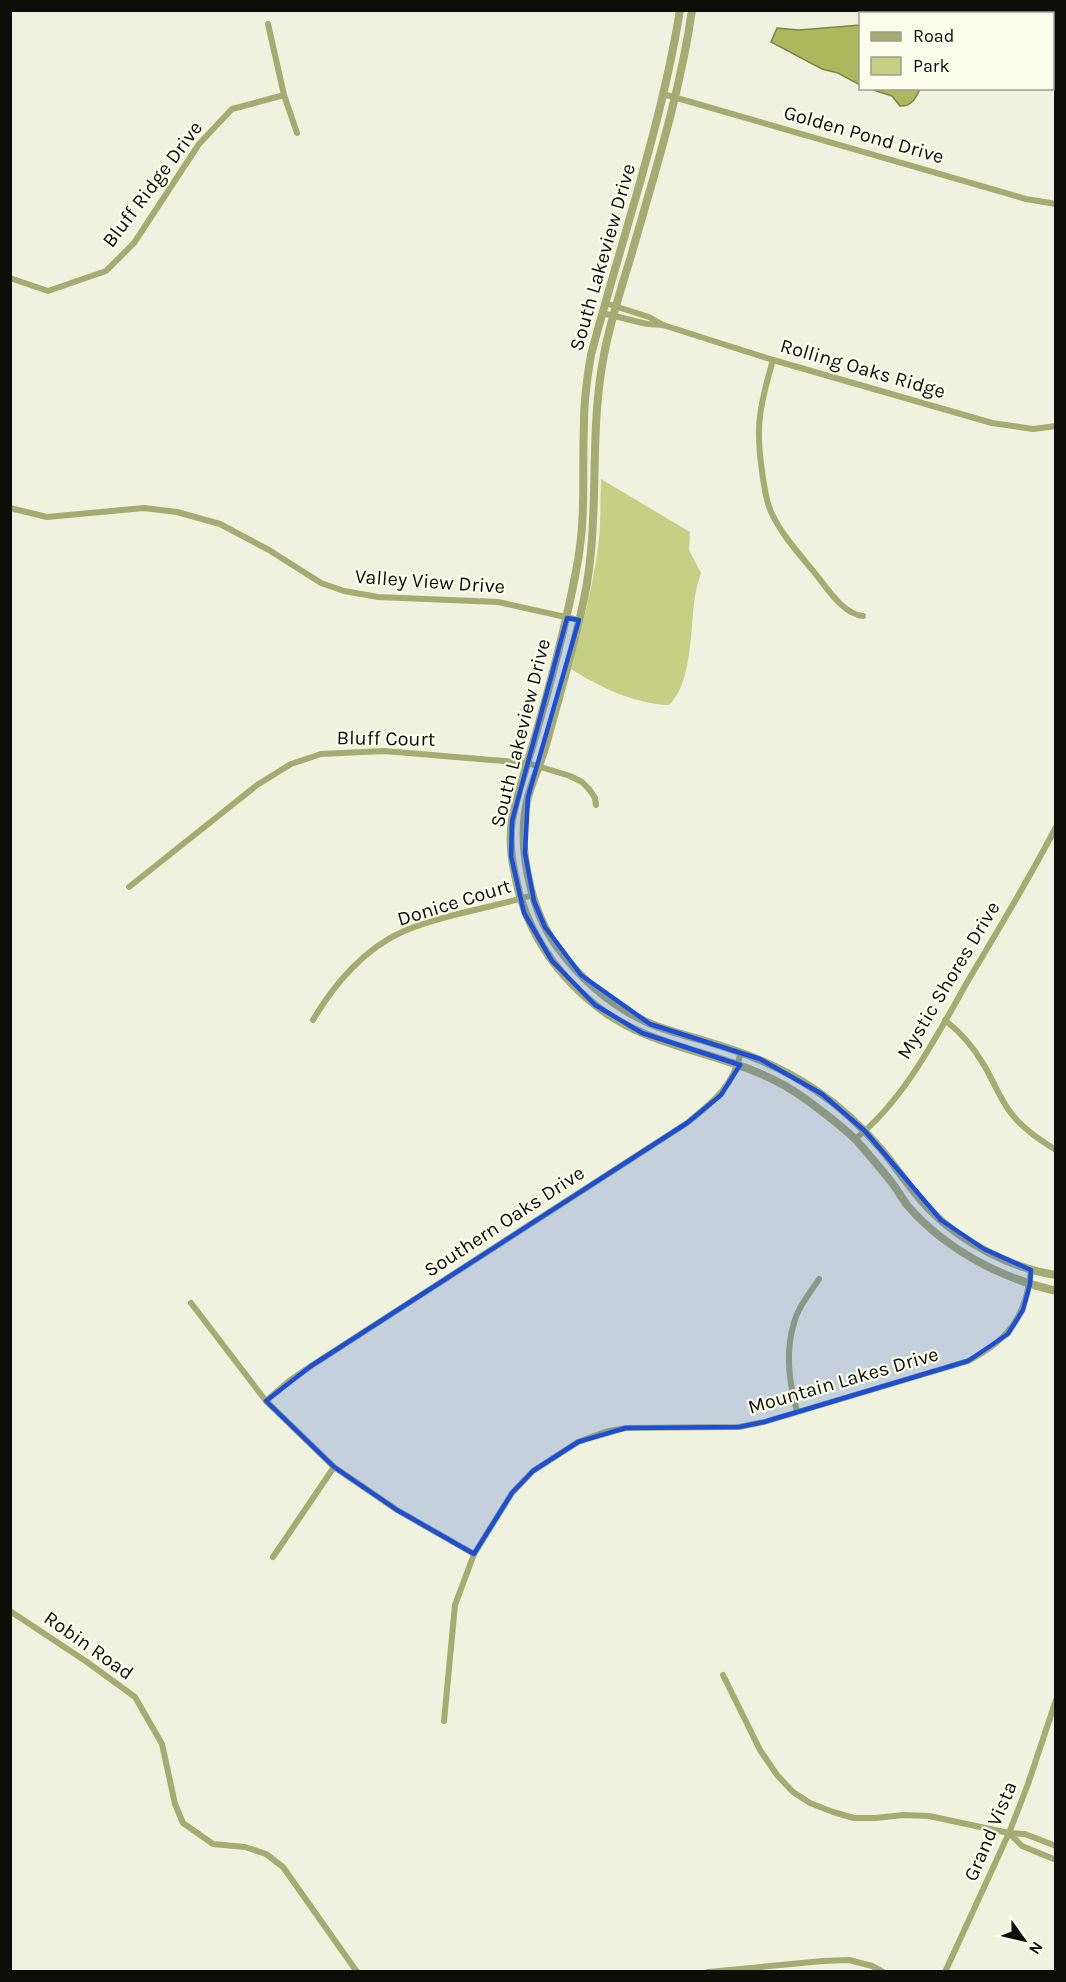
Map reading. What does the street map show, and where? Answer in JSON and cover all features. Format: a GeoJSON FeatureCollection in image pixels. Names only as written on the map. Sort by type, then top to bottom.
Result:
{"type":"FeatureCollection","features":[{"type":"Feature","properties":{"kind":"street","name":"South Lakeview Drive"},"geometry":{"type":"LineString","coordinates":[[680,10],[653,135],[602,313],[585,388],[582,538],[567,618],[512,821],[511,856],[519,899],[536,939],[566,978],[595,1005],[626,1026],[642,1033],[771,1077],[800,1095],[855,1139],[908,1205],[943,1238],[978,1262],[1006,1276],[1056,1291]]}},
{"type":"Feature","properties":{"kind":"street","name":"South Lakeview Drive"},"geometry":{"type":"LineString","coordinates":[[692,10],[665,138],[616,307],[598,384],[594,527],[584,601],[540,767],[528,797],[525,853],[533,895],[539,914],[557,946],[581,975],[617,1005],[664,1029],[741,1052],[778,1067],[801,1080],[841,1108],[865,1131],[916,1194],[941,1220],[984,1249],[1031,1270],[1056,1275]]}},
{"type":"Feature","properties":{"kind":"street"},"geometry":{"type":"LineString","coordinates":[[268,24],[284,95],[297,133]]}},
{"type":"Feature","properties":{"kind":"street","name":"Golden Pond Drive"},"geometry":{"type":"LineString","coordinates":[[663,94],[1026,199],[1056,204]]}},
{"type":"Feature","properties":{"kind":"street","name":"Bluff Ridge Drive"},"geometry":{"type":"LineString","coordinates":[[10,278],[48,291],[106,271],[134,243],[199,144],[232,109],[284,95]]}},
{"type":"Feature","properties":{"kind":"street","name":"Rolling Oaks Ridge"},"geometry":{"type":"LineString","coordinates":[[605,303],[649,316],[663,325]]}},
{"type":"Feature","properties":{"kind":"street","name":"Rolling Oaks Ridge"},"geometry":{"type":"LineString","coordinates":[[602,313],[647,324],[663,325],[773,360],[992,423],[1033,429],[1056,426]]}},
{"type":"Feature","properties":{"kind":"street"},"geometry":{"type":"LineString","coordinates":[[773,360],[765,385],[758,424],[760,459],[768,506],[788,540],[831,594],[857,615],[863,616]]}},
{"type":"Feature","properties":{"kind":"street"},"geometry":{"type":"LineString","coordinates":[[583,468],[595,467]]}},
{"type":"Feature","properties":{"kind":"street","name":"Valley View Drive"},"geometry":{"type":"LineString","coordinates":[[10,508],[47,518],[144,508],[177,512],[220,524],[269,550],[321,582],[344,591],[378,597],[498,602],[579,620]]}},
{"type":"Feature","properties":{"kind":"street","name":"Bluff Court"},"geometry":{"type":"LineString","coordinates":[[129,887],[257,785],[291,764],[321,753],[384,751],[527,763],[582,782],[595,798],[596,805]]}},
{"type":"Feature","properties":{"kind":"street","name":"Mystic Shores Drive"},"geometry":{"type":"LineString","coordinates":[[855,1139],[881,1116],[897,1096],[945,1020],[1056,827]]}},
{"type":"Feature","properties":{"kind":"street","name":"Donice Court"},"geometry":{"type":"LineString","coordinates":[[313,1020],[324,1000],[342,979],[361,960],[391,938],[427,924],[533,895]]}},
{"type":"Feature","properties":{"kind":"street"},"geometry":{"type":"LineString","coordinates":[[945,1020],[964,1035],[983,1062],[1002,1101],[1015,1118],[1038,1139],[1056,1150]]}},
{"type":"Feature","properties":{"kind":"street","name":"Southern Oaks Drive"},"geometry":{"type":"LineString","coordinates":[[266,1401],[311,1366],[687,1123],[721,1095],[738,1064],[741,1052]]}},
{"type":"Feature","properties":{"kind":"street","name":"Mountain Lakes Drive"},"geometry":{"type":"LineString","coordinates":[[444,1721],[455,1605],[474,1554],[512,1493],[532,1471],[578,1442],[605,1432],[626,1428],[739,1426],[764,1422],[968,1361],[1008,1334],[1023,1310],[1031,1270]]}},
{"type":"Feature","properties":{"kind":"street"},"geometry":{"type":"LineString","coordinates":[[797,1411],[789,1368],[794,1323],[806,1298],[819,1279]]}},
{"type":"Feature","properties":{"kind":"street"},"geometry":{"type":"LineString","coordinates":[[191,1303],[266,1401],[334,1467],[397,1510],[474,1554]]}},
{"type":"Feature","properties":{"kind":"street"},"geometry":{"type":"LineString","coordinates":[[273,1557],[334,1467]]}},
{"type":"Feature","properties":{"kind":"street","name":"Robin Road"},"geometry":{"type":"LineString","coordinates":[[10,1611],[135,1697],[162,1744],[176,1804],[183,1823],[213,1844],[245,1846],[266,1854],[283,1867],[357,1971]]}},
{"type":"Feature","properties":{"kind":"street"},"geometry":{"type":"LineString","coordinates":[[723,1674],[777,1775],[793,1792],[810,1803],[854,1818],[929,1816],[1009,1833],[1025,1834],[1056,1846]]}},
{"type":"Feature","properties":{"kind":"street","name":"Grand Vista"},"geometry":{"type":"LineString","coordinates":[[945,1971],[1009,1833],[1056,1700]]}},
{"type":"Feature","properties":{"kind":"street"},"geometry":{"type":"LineString","coordinates":[[1009,1833],[1022,1846],[1056,1860]]}},
{"type":"Feature","properties":{"kind":"street"},"geometry":{"type":"LineString","coordinates":[[708,1971],[849,1960],[883,1971]]}},
{"type":"Feature","properties":{"kind":"highlighted area"},"geometry":{"type":"Polygon","coordinates":[[[567,618],[579,620],[528,797],[525,853],[534,901],[545,927],[581,975],[650,1024],[760,1059],[822,1094],[865,1131],[941,1220],[984,1249],[1031,1270],[1023,1310],[1008,1334],[968,1361],[764,1422],[739,1427],[626,1428],[578,1442],[533,1471],[512,1493],[474,1554],[397,1510],[334,1467],[266,1401],[311,1366],[687,1123],[721,1095],[740,1065],[642,1033],[595,1005],[552,961],[524,913],[511,856],[512,821],[567,618]]]}},
{"type":"Feature","properties":{"kind":"green space"},"geometry":{"type":"Polygon","coordinates":[[[601,479],[690,532],[689,550],[701,573],[695,596],[686,669],[677,695],[669,705],[630,698],[593,682],[571,669],[597,555],[601,479]]]}},
{"type":"Feature","properties":{"kind":"shaded area"},"geometry":{"type":"Polygon","coordinates":[[[859,25],[859,84],[838,73],[822,69],[771,42],[777,28],[799,30],[859,25]]]}},
{"type":"Feature","properties":{"kind":"shaded area"},"geometry":{"type":"Polygon","coordinates":[[[873,90],[919,90],[913,101],[904,106],[900,106],[892,96],[873,90]]]}}]}
